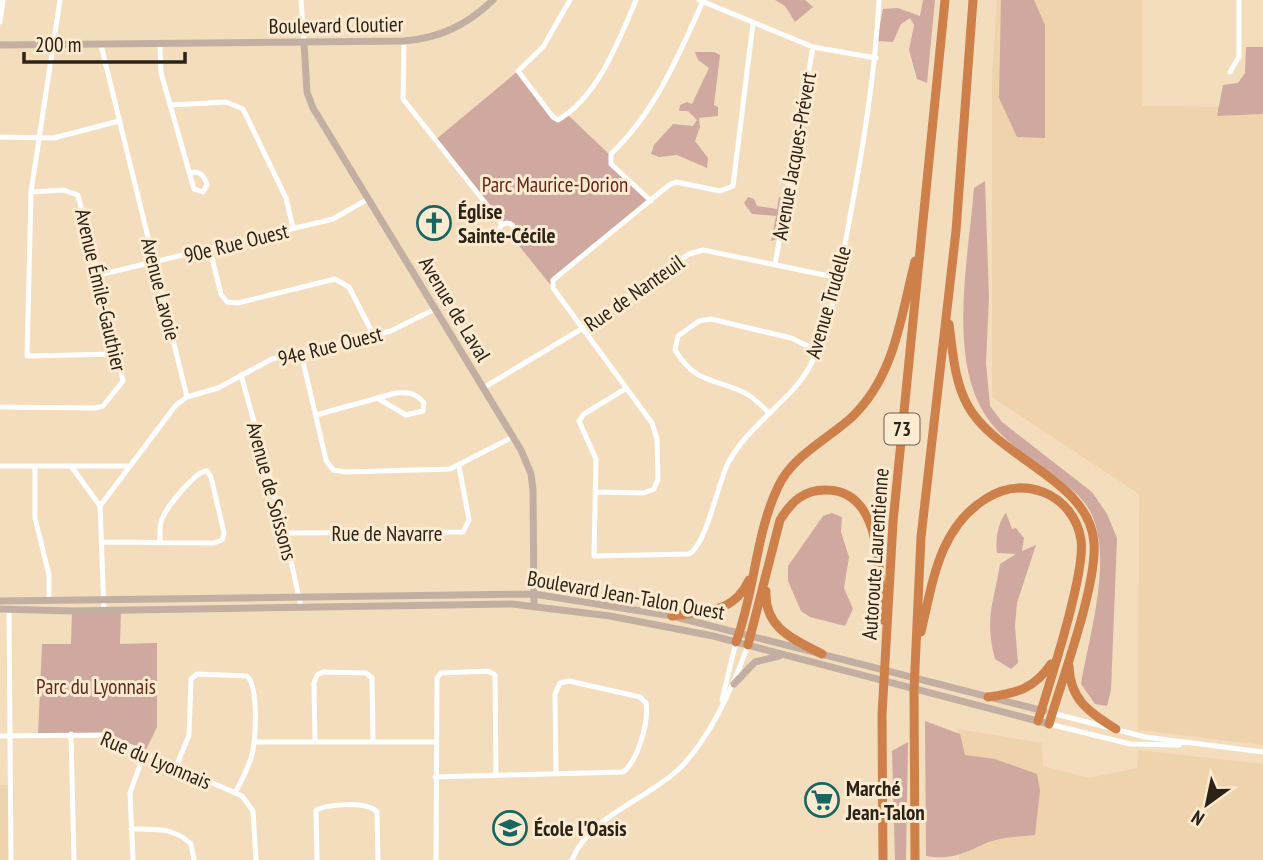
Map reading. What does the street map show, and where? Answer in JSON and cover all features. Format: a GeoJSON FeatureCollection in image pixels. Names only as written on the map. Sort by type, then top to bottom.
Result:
{"type":"FeatureCollection","features":[{"type":"Feature","properties":{"kind":"highway","name":"Autoroute Laurentienne"},"geometry":{"type":"LineString","coordinates":[[883,860],[882,715],[892,522],[945,0]]}},
{"type":"Feature","properties":{"kind":"highway","name":"73"},"geometry":{"type":"LineString","coordinates":[[915,860],[916,654],[921,537],[947,308],[973,0]]}},
{"type":"Feature","properties":{"kind":"highway"},"geometry":{"type":"LineString","coordinates":[[744,639],[757,562],[779,484],[799,460],[853,416],[871,395],[889,364],[923,228]]}},
{"type":"Feature","properties":{"kind":"highway"},"geometry":{"type":"LineString","coordinates":[[947,308],[956,380],[969,407],[995,438],[1068,492],[1090,522],[1095,558],[1049,724]]}},
{"type":"Feature","properties":{"kind":"highway"},"geometry":{"type":"LineString","coordinates":[[916,654],[936,567],[951,533],[980,502],[1012,488],[1032,489],[1047,494],[1069,511],[1077,524],[1082,558],[1038,721]]}},
{"type":"Feature","properties":{"kind":"highway"},"geometry":{"type":"LineString","coordinates":[[744,639],[767,575],[780,520],[788,506],[816,490],[831,490],[848,495],[863,507],[877,545],[886,646]]}},
{"type":"Feature","properties":{"kind":"highway"},"geometry":{"type":"LineString","coordinates":[[672,616],[723,609],[742,594],[757,562]]}},
{"type":"Feature","properties":{"kind":"highway"},"geometry":{"type":"LineString","coordinates":[[767,575],[766,606],[771,619],[790,638],[822,654]]}},
{"type":"Feature","properties":{"kind":"highway"},"geometry":{"type":"LineString","coordinates":[[988,697],[1025,690],[1035,684],[1056,657]]}},
{"type":"Feature","properties":{"kind":"highway"},"geometry":{"type":"LineString","coordinates":[[1068,657],[1070,686],[1075,696],[1083,708],[1116,729]]}},
{"type":"Feature","properties":{"kind":"street"},"geometry":{"type":"LineString","coordinates":[[0,22],[3,0]]}},
{"type":"Feature","properties":{"kind":"street"},"geometry":{"type":"LineString","coordinates":[[60,0],[32,192],[27,356],[118,354]]}},
{"type":"Feature","properties":{"kind":"street","name":"Avenue de Laval"},"geometry":{"type":"LineString","coordinates":[[301,0],[307,92],[368,199],[513,437],[531,474],[534,607]]}},
{"type":"Feature","properties":{"kind":"street","name":"Boulevard Cloutier"},"geometry":{"type":"LineString","coordinates":[[0,45],[160,46],[404,41],[436,36],[454,29],[493,0]]}},
{"type":"Feature","properties":{"kind":"street"},"geometry":{"type":"LineString","coordinates":[[570,0],[543,47],[518,71],[553,117],[562,118],[584,96],[604,68],[636,0]]}},
{"type":"Feature","properties":{"kind":"street","name":"Avenue Trudelle"},"geometry":{"type":"LineString","coordinates":[[597,492],[594,556],[682,555],[695,551],[726,467],[745,436],[806,374],[839,278],[876,58],[879,0]]}},
{"type":"Feature","properties":{"kind":"street"},"geometry":{"type":"LineString","coordinates":[[1230,72],[1239,57],[1239,0]]}},
{"type":"Feature","properties":{"kind":"street"},"geometry":{"type":"LineString","coordinates":[[651,201],[611,164],[611,154],[637,130],[661,90],[701,1],[813,47],[876,58]]}},
{"type":"Feature","properties":{"kind":"street"},"geometry":{"type":"LineString","coordinates":[[625,388],[584,414],[579,421],[594,449],[597,492],[644,493],[657,485],[655,430],[583,328],[553,288],[553,280],[676,182],[720,191],[733,186],[752,23]]}},
{"type":"Feature","properties":{"kind":"street"},"geometry":{"type":"LineString","coordinates":[[404,41],[403,99],[502,224]]}},
{"type":"Feature","properties":{"kind":"street","name":"Avenue Lavoie"},"geometry":{"type":"LineString","coordinates":[[100,46],[187,397]]}},
{"type":"Feature","properties":{"kind":"street"},"geometry":{"type":"LineString","coordinates":[[160,46],[161,73],[191,172]]}},
{"type":"Feature","properties":{"kind":"street","name":"Avenue Jacques-Prévert"},"geometry":{"type":"LineString","coordinates":[[775,265],[813,47]]}},
{"type":"Feature","properties":{"kind":"street"},"geometry":{"type":"LineString","coordinates":[[171,105],[226,102],[243,109],[286,198],[293,228]]}},
{"type":"Feature","properties":{"kind":"street"},"geometry":{"type":"LineString","coordinates":[[0,137],[39,139],[119,121]]}},
{"type":"Feature","properties":{"kind":"street","name":"Avenue Émile-Gauthier"},"geometry":{"type":"LineString","coordinates":[[0,407],[95,408],[103,406],[123,381],[78,195],[62,190],[32,192]]}},
{"type":"Feature","properties":{"kind":"street","name":"90e Rue Ouest"},"geometry":{"type":"LineString","coordinates":[[99,275],[333,219],[368,199]]}},
{"type":"Feature","properties":{"kind":"street"},"geometry":{"type":"LineString","coordinates":[[210,250],[221,294],[227,302],[238,303],[335,279],[349,287],[374,336]]}},
{"type":"Feature","properties":{"kind":"street","name":"Rue de Nanteuil"},"geometry":{"type":"LineString","coordinates":[[482,388],[583,328],[689,254],[703,250],[839,278]]}},
{"type":"Feature","properties":{"kind":"street","name":"94e Rue Ouest"},"geometry":{"type":"LineString","coordinates":[[187,397],[218,388],[272,359],[374,336],[435,309]]}},
{"type":"Feature","properties":{"kind":"street"},"geometry":{"type":"LineString","coordinates":[[768,412],[745,393],[707,382],[689,370],[675,350],[678,336],[699,321],[711,319],[791,338],[816,350]]}},
{"type":"Feature","properties":{"kind":"street"},"geometry":{"type":"LineString","coordinates":[[301,352],[326,460],[333,470],[346,472],[460,466],[513,437]]}},
{"type":"Feature","properties":{"kind":"street","name":"Avenue de Soissons"},"geometry":{"type":"LineString","coordinates":[[241,375],[285,533],[301,607]]}},
{"type":"Feature","properties":{"kind":"street"},"geometry":{"type":"LineString","coordinates":[[316,415],[396,393],[413,393],[424,403],[423,411],[406,415],[379,398]]}},
{"type":"Feature","properties":{"kind":"street"},"geometry":{"type":"LineString","coordinates":[[100,506],[176,405],[187,397]]}},
{"type":"Feature","properties":{"kind":"street"},"geometry":{"type":"LineString","coordinates":[[0,466],[130,466]]}},
{"type":"Feature","properties":{"kind":"street","name":"Rue de Navarre"},"geometry":{"type":"LineString","coordinates":[[285,533],[463,532],[469,520],[460,466]]}},
{"type":"Feature","properties":{"kind":"street"},"geometry":{"type":"LineString","coordinates":[[35,467],[34,519],[49,575],[49,600]]}},
{"type":"Feature","properties":{"kind":"street"},"geometry":{"type":"LineString","coordinates":[[71,467],[100,506],[104,611]]}},
{"type":"Feature","properties":{"kind":"street"},"geometry":{"type":"LineString","coordinates":[[101,542],[214,543],[222,540],[224,533],[211,477],[206,471],[196,474],[166,512],[161,524],[160,542]]}},
{"type":"Feature","properties":{"kind":"street","name":"Boulevard Jean-Talon Ouest"},"geometry":{"type":"LineString","coordinates":[[0,601],[534,594],[672,616],[744,639],[782,656],[1130,744],[1190,745],[1263,752]]}},
{"type":"Feature","properties":{"kind":"street","name":"Boulevard Jean-Talon Ouest"},"geometry":{"type":"LineString","coordinates":[[0,609],[104,611],[301,607],[534,607],[654,624],[822,654],[938,685],[1190,745]]}},
{"type":"Feature","properties":{"kind":"street"},"geometry":{"type":"LineString","coordinates":[[9,609],[11,860]]}},
{"type":"Feature","properties":{"kind":"street"},"geometry":{"type":"LineString","coordinates":[[734,684],[744,639]]}},
{"type":"Feature","properties":{"kind":"street"},"geometry":{"type":"LineString","coordinates":[[722,703],[744,639]]}},
{"type":"Feature","properties":{"kind":"street"},"geometry":{"type":"LineString","coordinates":[[572,860],[593,832],[679,769],[694,752],[734,684],[755,663],[782,656]]}},
{"type":"Feature","properties":{"kind":"street"},"geometry":{"type":"LineString","coordinates":[[315,742],[314,683],[317,675],[323,672],[366,673],[372,678],[373,742]]}},
{"type":"Feature","properties":{"kind":"street"},"geometry":{"type":"LineString","coordinates":[[436,860],[438,675],[492,672],[497,683],[496,775]]}},
{"type":"Feature","properties":{"kind":"street"},"geometry":{"type":"LineString","coordinates":[[176,767],[189,735],[190,682],[197,674],[242,675],[252,682],[254,742],[251,757],[235,793]]}},
{"type":"Feature","properties":{"kind":"street"},"geometry":{"type":"LineString","coordinates":[[435,776],[618,773],[627,770],[638,746],[646,703],[640,697],[569,681],[560,684],[555,694],[556,773]]}},
{"type":"Feature","properties":{"kind":"street"},"geometry":{"type":"LineString","coordinates":[[71,734],[74,860]]}},
{"type":"Feature","properties":{"kind":"street","name":"Rue du Lyonnais"},"geometry":{"type":"LineString","coordinates":[[0,736],[104,735],[235,793],[251,805],[256,860]]}},
{"type":"Feature","properties":{"kind":"street"},"geometry":{"type":"LineString","coordinates":[[254,742],[436,742]]}},
{"type":"Feature","properties":{"kind":"street"},"geometry":{"type":"LineString","coordinates":[[133,860],[131,784],[144,754]]}},
{"type":"Feature","properties":{"kind":"street"},"geometry":{"type":"LineString","coordinates":[[0,785],[9,785]]}},
{"type":"Feature","properties":{"kind":"street"},"geometry":{"type":"LineString","coordinates":[[317,860],[316,810],[324,807],[369,806],[377,812],[378,860]]}},
{"type":"Feature","properties":{"kind":"street"},"geometry":{"type":"LineString","coordinates":[[131,830],[160,829],[180,835],[191,844],[194,860]]}},
{"type":"Feature","properties":{"kind":"shaded area"},"geometry":{"type":"Polygon","coordinates":[[[997,0],[1142,0],[1142,106],[1263,107],[1263,745],[1138,730],[1139,494],[992,397],[992,76],[997,0]]]}},
{"type":"Feature","properties":{"kind":"shaded area"},"geometry":{"type":"Polygon","coordinates":[[[958,729],[1042,743],[1043,766],[1089,778],[1137,768],[1138,750],[1263,764],[1263,860],[959,860],[958,729]]]}},
{"type":"Feature","properties":{"kind":"shaded area"},"geometry":{"type":"Polygon","coordinates":[[[0,785],[9,785],[11,860],[0,860],[0,785]]]}},
{"type":"Feature","properties":{"kind":"green space"},"geometry":{"type":"Polygon","coordinates":[[[775,0],[805,0],[813,7],[795,22],[785,6],[775,0]]]}},
{"type":"Feature","properties":{"kind":"green space"},"geometry":{"type":"Polygon","coordinates":[[[923,0],[935,0],[927,83],[917,79],[909,50],[914,25],[910,18],[901,24],[893,42],[877,41],[883,9],[898,8],[920,16],[923,0]]]}},
{"type":"Feature","properties":{"kind":"green space"},"geometry":{"type":"Polygon","coordinates":[[[1001,0],[1034,0],[1045,25],[1045,138],[1017,137],[999,98],[1001,0]]]}},
{"type":"Feature","properties":{"kind":"green space"},"geometry":{"type":"Polygon","coordinates":[[[1246,47],[1263,47],[1263,114],[1217,116],[1223,85],[1238,83],[1245,73],[1246,47]]]}},
{"type":"Feature","properties":{"kind":"green space"},"geometry":{"type":"Polygon","coordinates":[[[695,52],[714,52],[720,55],[714,105],[718,107],[718,116],[699,118],[700,127],[695,141],[708,158],[707,168],[677,155],[659,157],[651,154],[654,145],[673,124],[693,126],[697,120],[688,111],[679,111],[680,105],[687,102],[692,104],[709,68],[698,60],[695,52]]]}},
{"type":"Feature","properties":{"kind":"green space","name":"Parc Maurice-Dorion"},"geometry":{"type":"Polygon","coordinates":[[[518,71],[558,120],[566,114],[570,117],[611,156],[611,164],[651,201],[555,278],[553,288],[512,237],[514,226],[509,223],[502,224],[434,141],[518,71]]]}},
{"type":"Feature","properties":{"kind":"green space"},"geometry":{"type":"Polygon","coordinates":[[[985,181],[989,298],[986,363],[990,406],[1002,422],[1092,492],[1107,514],[1117,538],[1111,690],[1107,706],[1095,704],[1081,684],[1098,594],[1100,569],[1095,524],[1079,496],[1018,450],[992,424],[979,404],[970,380],[963,326],[966,269],[974,188],[985,181]]]}},
{"type":"Feature","properties":{"kind":"green space"},"geometry":{"type":"Polygon","coordinates":[[[748,197],[754,199],[757,206],[777,209],[779,197],[784,198],[777,239],[771,241],[776,216],[752,214],[744,203],[748,197]]]}},
{"type":"Feature","properties":{"kind":"green space"},"geometry":{"type":"Polygon","coordinates":[[[832,513],[842,517],[841,532],[849,557],[844,588],[853,609],[845,626],[810,617],[801,611],[788,581],[788,566],[823,516],[832,513]]]}},
{"type":"Feature","properties":{"kind":"green space"},"geometry":{"type":"Polygon","coordinates":[[[1006,513],[1012,529],[1016,528],[1024,538],[1022,551],[1036,545],[1017,603],[1015,626],[1018,663],[1011,669],[995,659],[990,632],[1000,564],[1016,554],[997,553],[998,532],[1006,513]]]}},
{"type":"Feature","properties":{"kind":"green space","name":"Parc du Lyonnais"},"geometry":{"type":"Polygon","coordinates":[[[72,611],[121,611],[120,644],[157,643],[157,727],[144,754],[104,735],[38,735],[42,644],[71,644],[72,611]]]}},
{"type":"Feature","properties":{"kind":"green space"},"geometry":{"type":"Polygon","coordinates":[[[925,721],[960,734],[965,755],[995,759],[1037,774],[1040,791],[1035,835],[997,840],[949,857],[926,856],[925,721]]]}},
{"type":"Feature","properties":{"kind":"green space"},"geometry":{"type":"Polygon","coordinates":[[[908,742],[906,860],[895,860],[892,751],[908,742]]]}},
{"type":"Feature","properties":{"kind":"place","name":"Église Sainte-Cécile"},"geometry":{"type":"Point","coordinates":[434,223]}},
{"type":"Feature","properties":{"kind":"place","name":"Marché Jean-Talon"},"geometry":{"type":"Point","coordinates":[822,800]}},
{"type":"Feature","properties":{"kind":"place","name":"École l'Oasis"},"geometry":{"type":"Point","coordinates":[510,828]}}]}
